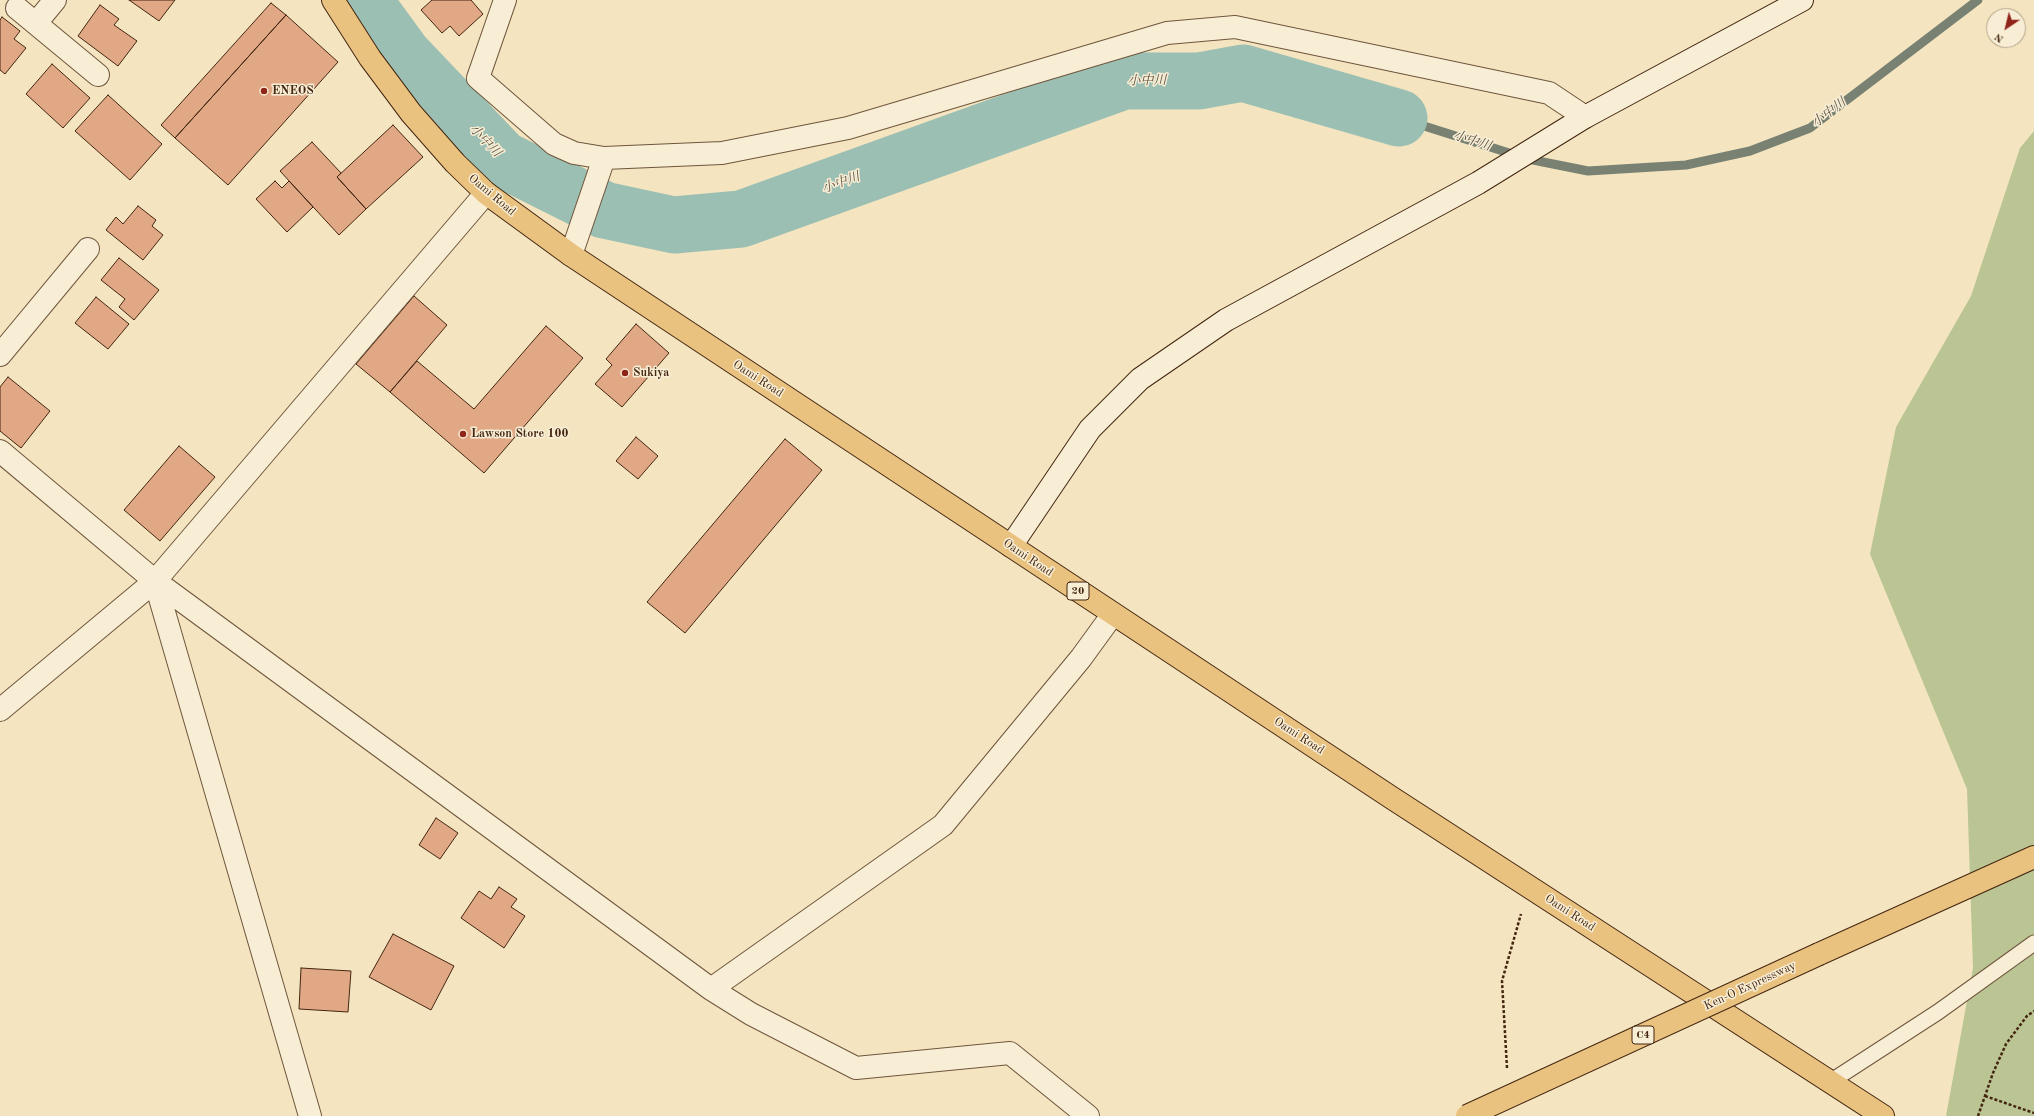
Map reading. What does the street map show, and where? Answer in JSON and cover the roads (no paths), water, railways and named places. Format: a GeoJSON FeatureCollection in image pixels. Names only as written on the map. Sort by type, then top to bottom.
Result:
{"type":"FeatureCollection","features":[{"type":"Feature","properties":{"kind":"main road","name":"Oami Road"},"geometry":{"type":"LineString","coordinates":[[333,0],[370,58],[411,113],[455,163],[486,193],[571,255],[1113,614],[1528,886],[1883,1116]]}},
{"type":"Feature","properties":{"kind":"main road","name":"Ken-O Expressway"},"geometry":{"type":"LineString","coordinates":[[1467,1116],[2034,857]]}},
{"type":"Feature","properties":{"kind":"street"},"geometry":{"type":"LineString","coordinates":[[36,23],[55,0]]}},
{"type":"Feature","properties":{"kind":"street"},"geometry":{"type":"LineString","coordinates":[[505,0],[478,78],[554,144],[574,153],[604,158],[722,153],[848,128],[1167,33],[1235,27],[1549,93],[1585,117]]}},
{"type":"Feature","properties":{"kind":"street"},"geometry":{"type":"LineString","coordinates":[[1010,546],[1090,429],[1140,379],[1226,320],[1478,184],[1585,117],[1802,0]]}},
{"type":"Feature","properties":{"kind":"street"},"geometry":{"type":"LineString","coordinates":[[17,8],[98,75]]}},
{"type":"Feature","properties":{"kind":"street"},"geometry":{"type":"LineString","coordinates":[[571,255],[604,158]]}},
{"type":"Feature","properties":{"kind":"street"},"geometry":{"type":"LineString","coordinates":[[0,710],[155,581],[486,193]]}},
{"type":"Feature","properties":{"kind":"street"},"geometry":{"type":"LineString","coordinates":[[0,355],[88,249]]}},
{"type":"Feature","properties":{"kind":"street"},"geometry":{"type":"LineString","coordinates":[[0,451],[155,581],[711,989],[751,1014],[856,1068],[1010,1053],[1088,1116]]}},
{"type":"Feature","properties":{"kind":"street"},"geometry":{"type":"LineString","coordinates":[[155,581],[310,1116]]}},
{"type":"Feature","properties":{"kind":"street"},"geometry":{"type":"LineString","coordinates":[[711,989],[943,825],[1081,658],[1113,614]]}},
{"type":"Feature","properties":{"kind":"lane"},"geometry":{"type":"LineString","coordinates":[[1830,1082],[1938,1012],[2034,943]]}},
{"type":"Feature","properties":{"kind":"waterway","name":"小中川"},"geometry":{"type":"LineString","coordinates":[[363,0],[404,56],[502,159],[604,210],[674,225],[741,219],[1124,81],[1199,81],[1243,73],[1399,118]]}},
{"type":"Feature","properties":{"kind":"waterway","name":"小中川"},"geometry":{"type":"LineString","coordinates":[[1399,118],[1528,159],[1588,171],[1686,165],[1750,151],[1810,128],[1978,0]]}},
{"type":"Feature","properties":{"kind":"place","name":"ENEOS"},"geometry":{"type":"Point","coordinates":[264,91]}},
{"type":"Feature","properties":{"kind":"place","name":"Sukiya"},"geometry":{"type":"Point","coordinates":[625,373]}},
{"type":"Feature","properties":{"kind":"place","name":"Lawson Store 100"},"geometry":{"type":"Point","coordinates":[463,434]}}]}
